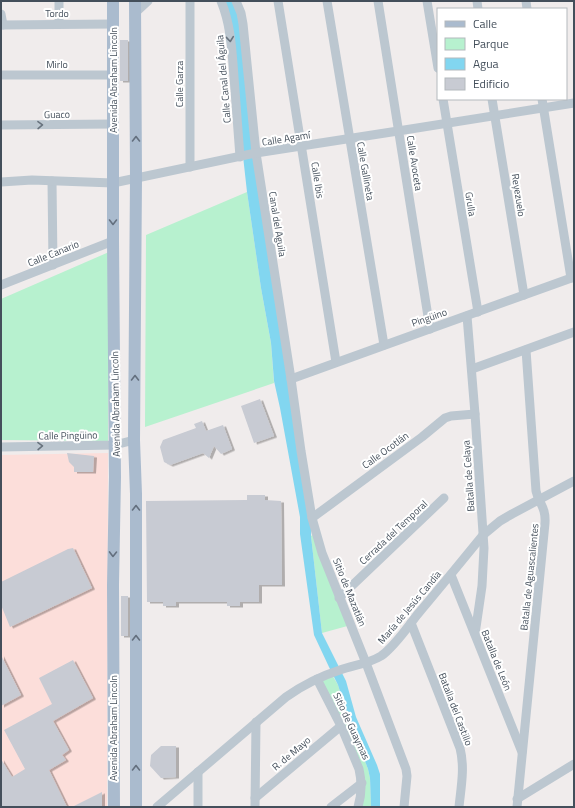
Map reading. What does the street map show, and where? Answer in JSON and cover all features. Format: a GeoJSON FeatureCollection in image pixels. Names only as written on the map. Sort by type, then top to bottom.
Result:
{"type":"FeatureCollection","features":[{"type":"Feature","properties":{"kind":"main road","name":"Avenida Abraham Lincoln"},"geometry":{"type":"LineString","coordinates":[[113,1],[112,75],[115,445],[113,585],[114,807]]}},
{"type":"Feature","properties":{"kind":"main road"},"geometry":{"type":"LineString","coordinates":[[135,7],[136,178],[134,440],[136,494],[136,807]]}},
{"type":"Feature","properties":{"kind":"street"},"geometry":{"type":"LineString","coordinates":[[59,1],[59,24]]}},
{"type":"Feature","properties":{"kind":"street"},"geometry":{"type":"LineString","coordinates":[[135,7],[148,1]]}},
{"type":"Feature","properties":{"kind":"street","name":"Calle Garza"},"geometry":{"type":"LineString","coordinates":[[190,1],[190,167]]}},
{"type":"Feature","properties":{"kind":"street","name":"Calle Canal del Águila"},"geometry":{"type":"LineString","coordinates":[[221,1],[226,13],[229,27],[233,65],[248,155]]}},
{"type":"Feature","properties":{"kind":"street","name":"Canal del Aguila"},"geometry":{"type":"LineString","coordinates":[[236,1],[241,13],[243,24],[248,155],[291,379],[301,451]]}},
{"type":"Feature","properties":{"kind":"street","name":"Calle Ibis"},"geometry":{"type":"LineString","coordinates":[[278,1],[336,362]]}},
{"type":"Feature","properties":{"kind":"street","name":"Calle Gallineta"},"geometry":{"type":"LineString","coordinates":[[327,1],[384,345]]}},
{"type":"Feature","properties":{"kind":"street","name":"Calle Avoceta"},"geometry":{"type":"LineString","coordinates":[[378,1],[430,328]]}},
{"type":"Feature","properties":{"kind":"street"},"geometry":{"type":"LineString","coordinates":[[427,1],[437,62]]}},
{"type":"Feature","properties":{"kind":"street"},"geometry":{"type":"LineString","coordinates":[[1,14],[2,25]]}},
{"type":"Feature","properties":{"kind":"street","name":"Tordo"},"geometry":{"type":"LineString","coordinates":[[2,25],[113,24]]}},
{"type":"Feature","properties":{"kind":"street","name":"Mirlo"},"geometry":{"type":"LineString","coordinates":[[1,74],[112,75]]}},
{"type":"Feature","properties":{"kind":"street","name":"Grulla"},"geometry":{"type":"LineString","coordinates":[[443,100],[478,312]]}},
{"type":"Feature","properties":{"kind":"street","name":"Reyezuelo"},"geometry":{"type":"LineString","coordinates":[[492,100],[524,295]]}},
{"type":"Feature","properties":{"kind":"street"},"geometry":{"type":"LineString","coordinates":[[542,100],[573,277]]}},
{"type":"Feature","properties":{"kind":"street","name":"Calle Agamí"},"geometry":{"type":"LineString","coordinates":[[1,182],[32,180],[113,182],[248,155],[574,103]]}},
{"type":"Feature","properties":{"kind":"street","name":"Guaco"},"geometry":{"type":"LineString","coordinates":[[1,125],[113,124]]}},
{"type":"Feature","properties":{"kind":"street"},"geometry":{"type":"LineString","coordinates":[[52,181],[53,265]]}},
{"type":"Feature","properties":{"kind":"street","name":"Calle Canario"},"geometry":{"type":"LineString","coordinates":[[1,285],[113,241]]}},
{"type":"Feature","properties":{"kind":"street","name":"Pingüino"},"geometry":{"type":"LineString","coordinates":[[291,379],[573,277]]}},
{"type":"Feature","properties":{"kind":"street","name":"Batalla de Celaya"},"geometry":{"type":"LineString","coordinates":[[467,316],[484,535],[482,586],[475,634]]}},
{"type":"Feature","properties":{"kind":"street"},"geometry":{"type":"LineString","coordinates":[[472,370],[574,332]]}},
{"type":"Feature","properties":{"kind":"street","name":"Batalla de Aguascalientes"},"geometry":{"type":"LineString","coordinates":[[517,803],[545,523],[544,511],[536,491],[526,350]]}},
{"type":"Feature","properties":{"kind":"street","name":"Calle Ocotlán"},"geometry":{"type":"LineString","coordinates":[[312,518],[446,418],[451,416],[475,414]]}},
{"type":"Feature","properties":{"kind":"street","name":"Calle Pingüino"},"geometry":{"type":"LineString","coordinates":[[1,447],[115,445],[134,440]]}},
{"type":"Feature","properties":{"kind":"street","name":"Sitio de Mazatlán"},"geometry":{"type":"LineString","coordinates":[[301,451],[312,518],[322,553],[406,769],[407,776],[404,807]]}},
{"type":"Feature","properties":{"kind":"street","name":"María de Jesús Candía"},"geometry":{"type":"LineString","coordinates":[[157,807],[256,722],[302,686],[342,669],[366,663],[387,651],[484,535],[500,521],[574,481]]}},
{"type":"Feature","properties":{"kind":"street","name":"Cerrada del Temporal"},"geometry":{"type":"LineString","coordinates":[[339,598],[444,498]]}},
{"type":"Feature","properties":{"kind":"street","name":"Batalla de León"},"geometry":{"type":"LineString","coordinates":[[451,574],[522,754]]}},
{"type":"Feature","properties":{"kind":"street","name":"Batalla del Castillo"},"geometry":{"type":"LineString","coordinates":[[411,623],[462,755],[463,770],[459,807]]}},
{"type":"Feature","properties":{"kind":"street","name":"Sitio de Guaymas"},"geometry":{"type":"LineString","coordinates":[[317,679],[341,726],[359,769],[362,782],[361,799],[358,807]]}},
{"type":"Feature","properties":{"kind":"street"},"geometry":{"type":"LineString","coordinates":[[255,802],[256,722]]}},
{"type":"Feature","properties":{"kind":"street","name":"R. de Mayo"},"geometry":{"type":"LineString","coordinates":[[255,802],[341,726]]}},
{"type":"Feature","properties":{"kind":"street"},"geometry":{"type":"LineString","coordinates":[[517,803],[574,764]]}},
{"type":"Feature","properties":{"kind":"street"},"geometry":{"type":"LineString","coordinates":[[198,772],[198,807]]}},
{"type":"Feature","properties":{"kind":"street"},"geometry":{"type":"LineString","coordinates":[[331,807],[362,782]]}},
{"type":"Feature","properties":{"kind":"shaded area"},"geometry":{"type":"Polygon","coordinates":[[[108,453],[107,807],[1,807],[1,455],[108,453]]]}},
{"type":"Feature","properties":{"kind":"green space"},"geometry":{"type":"Polygon","coordinates":[[[247,192],[261,288],[271,343],[274,383],[145,427],[146,235],[247,192]]]}},
{"type":"Feature","properties":{"kind":"green space"},"geometry":{"type":"Polygon","coordinates":[[[109,252],[108,441],[1,440],[1,299],[109,252]]]}},
{"type":"Feature","properties":{"kind":"green space"},"geometry":{"type":"Polygon","coordinates":[[[316,533],[351,625],[322,633],[311,536],[316,533]]]}},
{"type":"Feature","properties":{"kind":"green space"},"geometry":{"type":"Polygon","coordinates":[[[331,673],[338,685],[349,720],[368,769],[370,778],[371,807],[358,807],[361,776],[317,679],[331,673]]]}},
{"type":"Feature","properties":{"kind":"water"},"geometry":{"type":"Polygon","coordinates":[[[221,1],[236,1],[253,127],[312,518],[311,536],[322,633],[346,681],[356,717],[380,774],[380,807],[371,807],[370,778],[368,769],[349,720],[338,685],[314,635],[300,534],[300,517],[274,381],[271,343],[261,288],[221,1]]]}},
{"type":"Feature","properties":{"kind":"building"},"geometry":{"type":"Polygon","coordinates":[[[120,40],[128,40],[128,81],[120,81],[120,40]]]}},
{"type":"Feature","properties":{"kind":"building"},"geometry":{"type":"Polygon","coordinates":[[[260,399],[274,436],[254,443],[241,406],[260,399]]]}},
{"type":"Feature","properties":{"kind":"building"},"geometry":{"type":"Polygon","coordinates":[[[202,421],[206,431],[223,425],[232,449],[221,454],[214,446],[209,458],[203,453],[170,465],[164,462],[160,447],[163,440],[196,428],[194,424],[202,421]]]}},
{"type":"Feature","properties":{"kind":"building"},"geometry":{"type":"Polygon","coordinates":[[[67,453],[94,456],[93,472],[74,472],[74,467],[69,462],[67,453]]]}},
{"type":"Feature","properties":{"kind":"building"},"geometry":{"type":"Polygon","coordinates":[[[247,495],[265,495],[265,500],[281,501],[282,585],[259,585],[259,602],[240,602],[240,606],[227,606],[227,602],[176,602],[176,606],[163,606],[163,602],[147,602],[146,501],[247,500],[247,495]]]}},
{"type":"Feature","properties":{"kind":"building"},"geometry":{"type":"Polygon","coordinates":[[[73,548],[92,588],[10,627],[1,605],[1,582],[68,549],[73,548]]]}},
{"type":"Feature","properties":{"kind":"building"},"geometry":{"type":"Polygon","coordinates":[[[121,596],[128,596],[128,636],[121,636],[121,596]]]}},
{"type":"Feature","properties":{"kind":"building"},"geometry":{"type":"Polygon","coordinates":[[[1,655],[21,695],[1,706],[1,655]]]}},
{"type":"Feature","properties":{"kind":"building"},"geometry":{"type":"Polygon","coordinates":[[[73,660],[93,698],[53,721],[69,750],[62,755],[66,760],[49,770],[67,807],[1,807],[1,759],[12,777],[25,769],[4,730],[52,704],[39,678],[73,660]]]}},
{"type":"Feature","properties":{"kind":"building"},"geometry":{"type":"Polygon","coordinates":[[[161,746],[176,746],[176,777],[161,778],[150,766],[151,755],[161,746]]]}},
{"type":"Feature","properties":{"kind":"building"},"geometry":{"type":"Polygon","coordinates":[[[102,792],[102,807],[72,807],[102,792]]]}}]}
